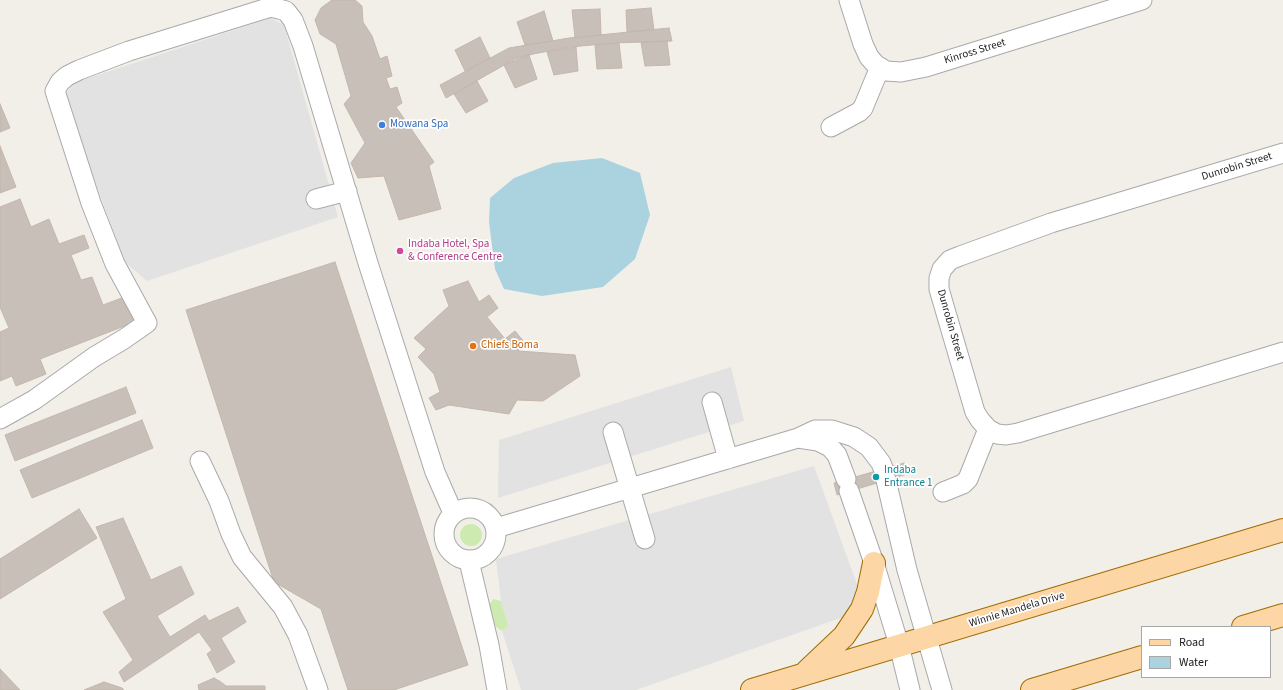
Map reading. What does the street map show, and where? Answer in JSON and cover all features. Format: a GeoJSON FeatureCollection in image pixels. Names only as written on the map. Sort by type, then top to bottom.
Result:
{"type":"FeatureCollection","features":[{"type":"Feature","properties":{"kind":"main road","name":"Winnie Mandela Drive"},"geometry":{"type":"LineString","coordinates":[[752,690],[1283,530]]}},
{"type":"Feature","properties":{"kind":"main road"},"geometry":{"type":"LineString","coordinates":[[803,674],[844,636],[860,612],[868,592],[874,563]]}},
{"type":"Feature","properties":{"kind":"main road"},"geometry":{"type":"LineString","coordinates":[[1246,626],[1283,615]]}},
{"type":"Feature","properties":{"kind":"main road"},"geometry":{"type":"LineString","coordinates":[[1032,690],[1141,657]]}},
{"type":"Feature","properties":{"kind":"street"},"geometry":{"type":"LineString","coordinates":[[831,127],[859,112],[863,108],[880,67],[869,57],[863,44],[849,0]]}},
{"type":"Feature","properties":{"kind":"street","name":"Kinross Street"},"geometry":{"type":"LineString","coordinates":[[880,67],[886,71],[901,72],[926,68],[1142,0]]}},
{"type":"Feature","properties":{"kind":"street"},"geometry":{"type":"LineString","coordinates":[[0,419],[34,400],[94,357],[124,340],[147,323],[115,264],[91,202],[55,91],[60,82],[67,76],[79,70],[129,51],[258,11],[271,8],[286,11],[293,20],[303,46],[368,263],[435,472],[453,513]]}},
{"type":"Feature","properties":{"kind":"street","name":"Dunrobin Street"},"geometry":{"type":"LineString","coordinates":[[988,429],[975,412],[939,289],[939,278],[942,269],[950,260],[1051,223],[1283,153]]}},
{"type":"Feature","properties":{"kind":"street"},"geometry":{"type":"LineString","coordinates":[[316,199],[347,191]]}},
{"type":"Feature","properties":{"kind":"street"},"geometry":{"type":"LineString","coordinates":[[943,492],[963,484],[968,479],[988,429],[997,434],[1006,435],[1018,433],[1283,352]]}},
{"type":"Feature","properties":{"kind":"street"},"geometry":{"type":"LineString","coordinates":[[712,402],[728,459]]}},
{"type":"Feature","properties":{"kind":"street"},"geometry":{"type":"LineString","coordinates":[[496,528],[798,438],[815,430],[832,430],[854,437],[869,447],[881,463],[885,474],[907,570],[942,690]]}},
{"type":"Feature","properties":{"kind":"street"},"geometry":{"type":"LineString","coordinates":[[613,432],[645,539]]}},
{"type":"Feature","properties":{"kind":"street"},"geometry":{"type":"LineString","coordinates":[[798,438],[818,441],[830,447],[837,455],[874,563],[899,646],[910,690]]}},
{"type":"Feature","properties":{"kind":"street"},"geometry":{"type":"LineString","coordinates":[[200,461],[219,501],[231,534],[242,557],[283,607],[298,635],[318,690]]}},
{"type":"Feature","properties":{"kind":"street"},"geometry":{"type":"LineString","coordinates":[[461,509],[479,509],[486,513],[492,520],[496,528],[495,544],[484,557],[469,561],[454,556],[448,550],[444,542],[444,526],[453,513],[461,509]]}},
{"type":"Feature","properties":{"kind":"street"},"geometry":{"type":"LineString","coordinates":[[469,561],[489,645],[497,690]]}},
{"type":"Feature","properties":{"kind":"green space"},"geometry":{"type":"Polygon","coordinates":[[[471,524],[479,527],[482,535],[479,543],[471,546],[463,543],[460,535],[463,527],[471,524]]]}},
{"type":"Feature","properties":{"kind":"green space"},"geometry":{"type":"Polygon","coordinates":[[[493,599],[501,601],[509,626],[502,631],[495,626],[490,617],[488,607],[493,599]]]}},
{"type":"Feature","properties":{"kind":"shaded area"},"geometry":{"type":"Polygon","coordinates":[[[271,18],[284,25],[338,217],[147,281],[125,262],[64,98],[73,83],[271,18]]]}},
{"type":"Feature","properties":{"kind":"shaded area"},"geometry":{"type":"Polygon","coordinates":[[[731,367],[744,421],[498,498],[499,440],[731,367]]]}},
{"type":"Feature","properties":{"kind":"shaded area"},"geometry":{"type":"Polygon","coordinates":[[[814,466],[866,609],[636,690],[521,690],[502,631],[509,625],[501,601],[496,559],[814,466]]]}},
{"type":"Feature","properties":{"kind":"water"},"geometry":{"type":"Polygon","coordinates":[[[602,158],[640,173],[650,215],[635,259],[603,287],[542,296],[504,289],[495,269],[489,222],[490,198],[514,178],[553,163],[602,158]]]}},
{"type":"Feature","properties":{"kind":"building","name":"Mowana Spa"},"geometry":{"type":"Polygon","coordinates":[[[332,0],[355,0],[362,6],[363,22],[372,36],[380,59],[387,56],[392,76],[386,78],[390,89],[397,87],[402,103],[396,107],[434,162],[429,166],[441,209],[399,220],[384,176],[358,178],[351,163],[365,143],[344,104],[351,96],[336,44],[320,34],[315,20],[321,8],[332,0]]]}},
{"type":"Feature","properties":{"kind":"building"},"geometry":{"type":"Polygon","coordinates":[[[651,8],[654,30],[627,32],[626,10],[651,8]]]}},
{"type":"Feature","properties":{"kind":"building"},"geometry":{"type":"Polygon","coordinates":[[[600,9],[601,35],[575,38],[572,10],[600,9]]]}},
{"type":"Feature","properties":{"kind":"building"},"geometry":{"type":"Polygon","coordinates":[[[544,11],[553,41],[525,45],[517,22],[544,11]]]}},
{"type":"Feature","properties":{"kind":"building"},"geometry":{"type":"Polygon","coordinates":[[[669,28],[672,41],[613,43],[570,47],[515,59],[446,98],[440,85],[509,48],[569,38],[669,28]]]}},
{"type":"Feature","properties":{"kind":"building"},"geometry":{"type":"Polygon","coordinates":[[[480,37],[490,58],[465,71],[455,50],[480,37]]]}},
{"type":"Feature","properties":{"kind":"building"},"geometry":{"type":"Polygon","coordinates":[[[667,41],[670,65],[645,66],[641,42],[667,41]]]}},
{"type":"Feature","properties":{"kind":"building"},"geometry":{"type":"Polygon","coordinates":[[[619,43],[622,68],[597,69],[595,45],[619,43]]]}},
{"type":"Feature","properties":{"kind":"building"},"geometry":{"type":"Polygon","coordinates":[[[576,47],[578,71],[554,75],[547,52],[576,47]]]}},
{"type":"Feature","properties":{"kind":"building"},"geometry":{"type":"Polygon","coordinates":[[[529,55],[537,79],[515,88],[504,65],[529,55]]]}},
{"type":"Feature","properties":{"kind":"building"},"geometry":{"type":"Polygon","coordinates":[[[477,81],[488,101],[466,113],[454,94],[477,81]]]}},
{"type":"Feature","properties":{"kind":"building"},"geometry":{"type":"Polygon","coordinates":[[[0,104],[10,128],[0,132],[0,104]]]}},
{"type":"Feature","properties":{"kind":"building"},"geometry":{"type":"Polygon","coordinates":[[[0,146],[16,187],[0,193],[0,146]]]}},
{"type":"Feature","properties":{"kind":"building"},"geometry":{"type":"Polygon","coordinates":[[[20,199],[31,227],[49,219],[59,244],[84,235],[89,248],[71,255],[81,280],[92,277],[103,305],[127,296],[137,321],[40,359],[46,374],[16,386],[12,376],[0,381],[0,332],[9,328],[0,307],[0,207],[20,199]]]}},
{"type":"Feature","properties":{"kind":"building"},"geometry":{"type":"Polygon","coordinates":[[[335,262],[468,665],[394,690],[348,690],[321,609],[274,582],[186,310],[335,262]]]}},
{"type":"Feature","properties":{"kind":"building","name":"Chiefs Boma"},"geometry":{"type":"Polygon","coordinates":[[[468,281],[479,302],[489,295],[498,308],[487,317],[505,339],[515,331],[525,343],[518,351],[575,355],[580,376],[543,401],[517,400],[509,414],[449,405],[436,410],[429,398],[440,392],[434,374],[418,357],[426,349],[414,338],[449,306],[443,290],[468,281]]]}},
{"type":"Feature","properties":{"kind":"building"},"geometry":{"type":"Polygon","coordinates":[[[126,387],[136,413],[15,461],[5,435],[126,387]]]}},
{"type":"Feature","properties":{"kind":"building"},"geometry":{"type":"Polygon","coordinates":[[[142,420],[153,448],[32,498],[20,470],[142,420]]]}},
{"type":"Feature","properties":{"kind":"building","name":"Indaba Entrance 1"},"geometry":{"type":"Polygon","coordinates":[[[904,463],[907,474],[837,495],[834,483],[904,463]]]}},
{"type":"Feature","properties":{"kind":"building"},"geometry":{"type":"Polygon","coordinates":[[[79,509],[97,538],[0,599],[0,559],[79,509]]]}},
{"type":"Feature","properties":{"kind":"building"},"geometry":{"type":"Polygon","coordinates":[[[123,518],[151,580],[181,566],[194,594],[157,616],[170,637],[205,615],[209,621],[238,607],[246,622],[221,638],[235,662],[217,673],[207,654],[212,650],[199,632],[124,682],[119,672],[133,660],[103,612],[126,599],[96,527],[123,518]]]}},
{"type":"Feature","properties":{"kind":"building"},"geometry":{"type":"Polygon","coordinates":[[[0,669],[20,690],[0,690],[0,669]]]}},
{"type":"Feature","properties":{"kind":"building"},"geometry":{"type":"Polygon","coordinates":[[[214,678],[226,686],[265,686],[265,690],[199,690],[198,685],[214,678]]]}},
{"type":"Feature","properties":{"kind":"building"},"geometry":{"type":"Polygon","coordinates":[[[104,682],[124,690],[84,690],[104,682]]]}},
{"type":"Feature","properties":{"kind":"place","name":"Mowana Spa"},"geometry":{"type":"Point","coordinates":[382,125]}},
{"type":"Feature","properties":{"kind":"place","name":"Indaba Hotel, Spa & Conference Centre"},"geometry":{"type":"Point","coordinates":[400,251]}},
{"type":"Feature","properties":{"kind":"place","name":"Chiefs Boma"},"geometry":{"type":"Point","coordinates":[473,346]}},
{"type":"Feature","properties":{"kind":"place","name":"Indaba Entrance 1"},"geometry":{"type":"Point","coordinates":[876,477]}}]}
